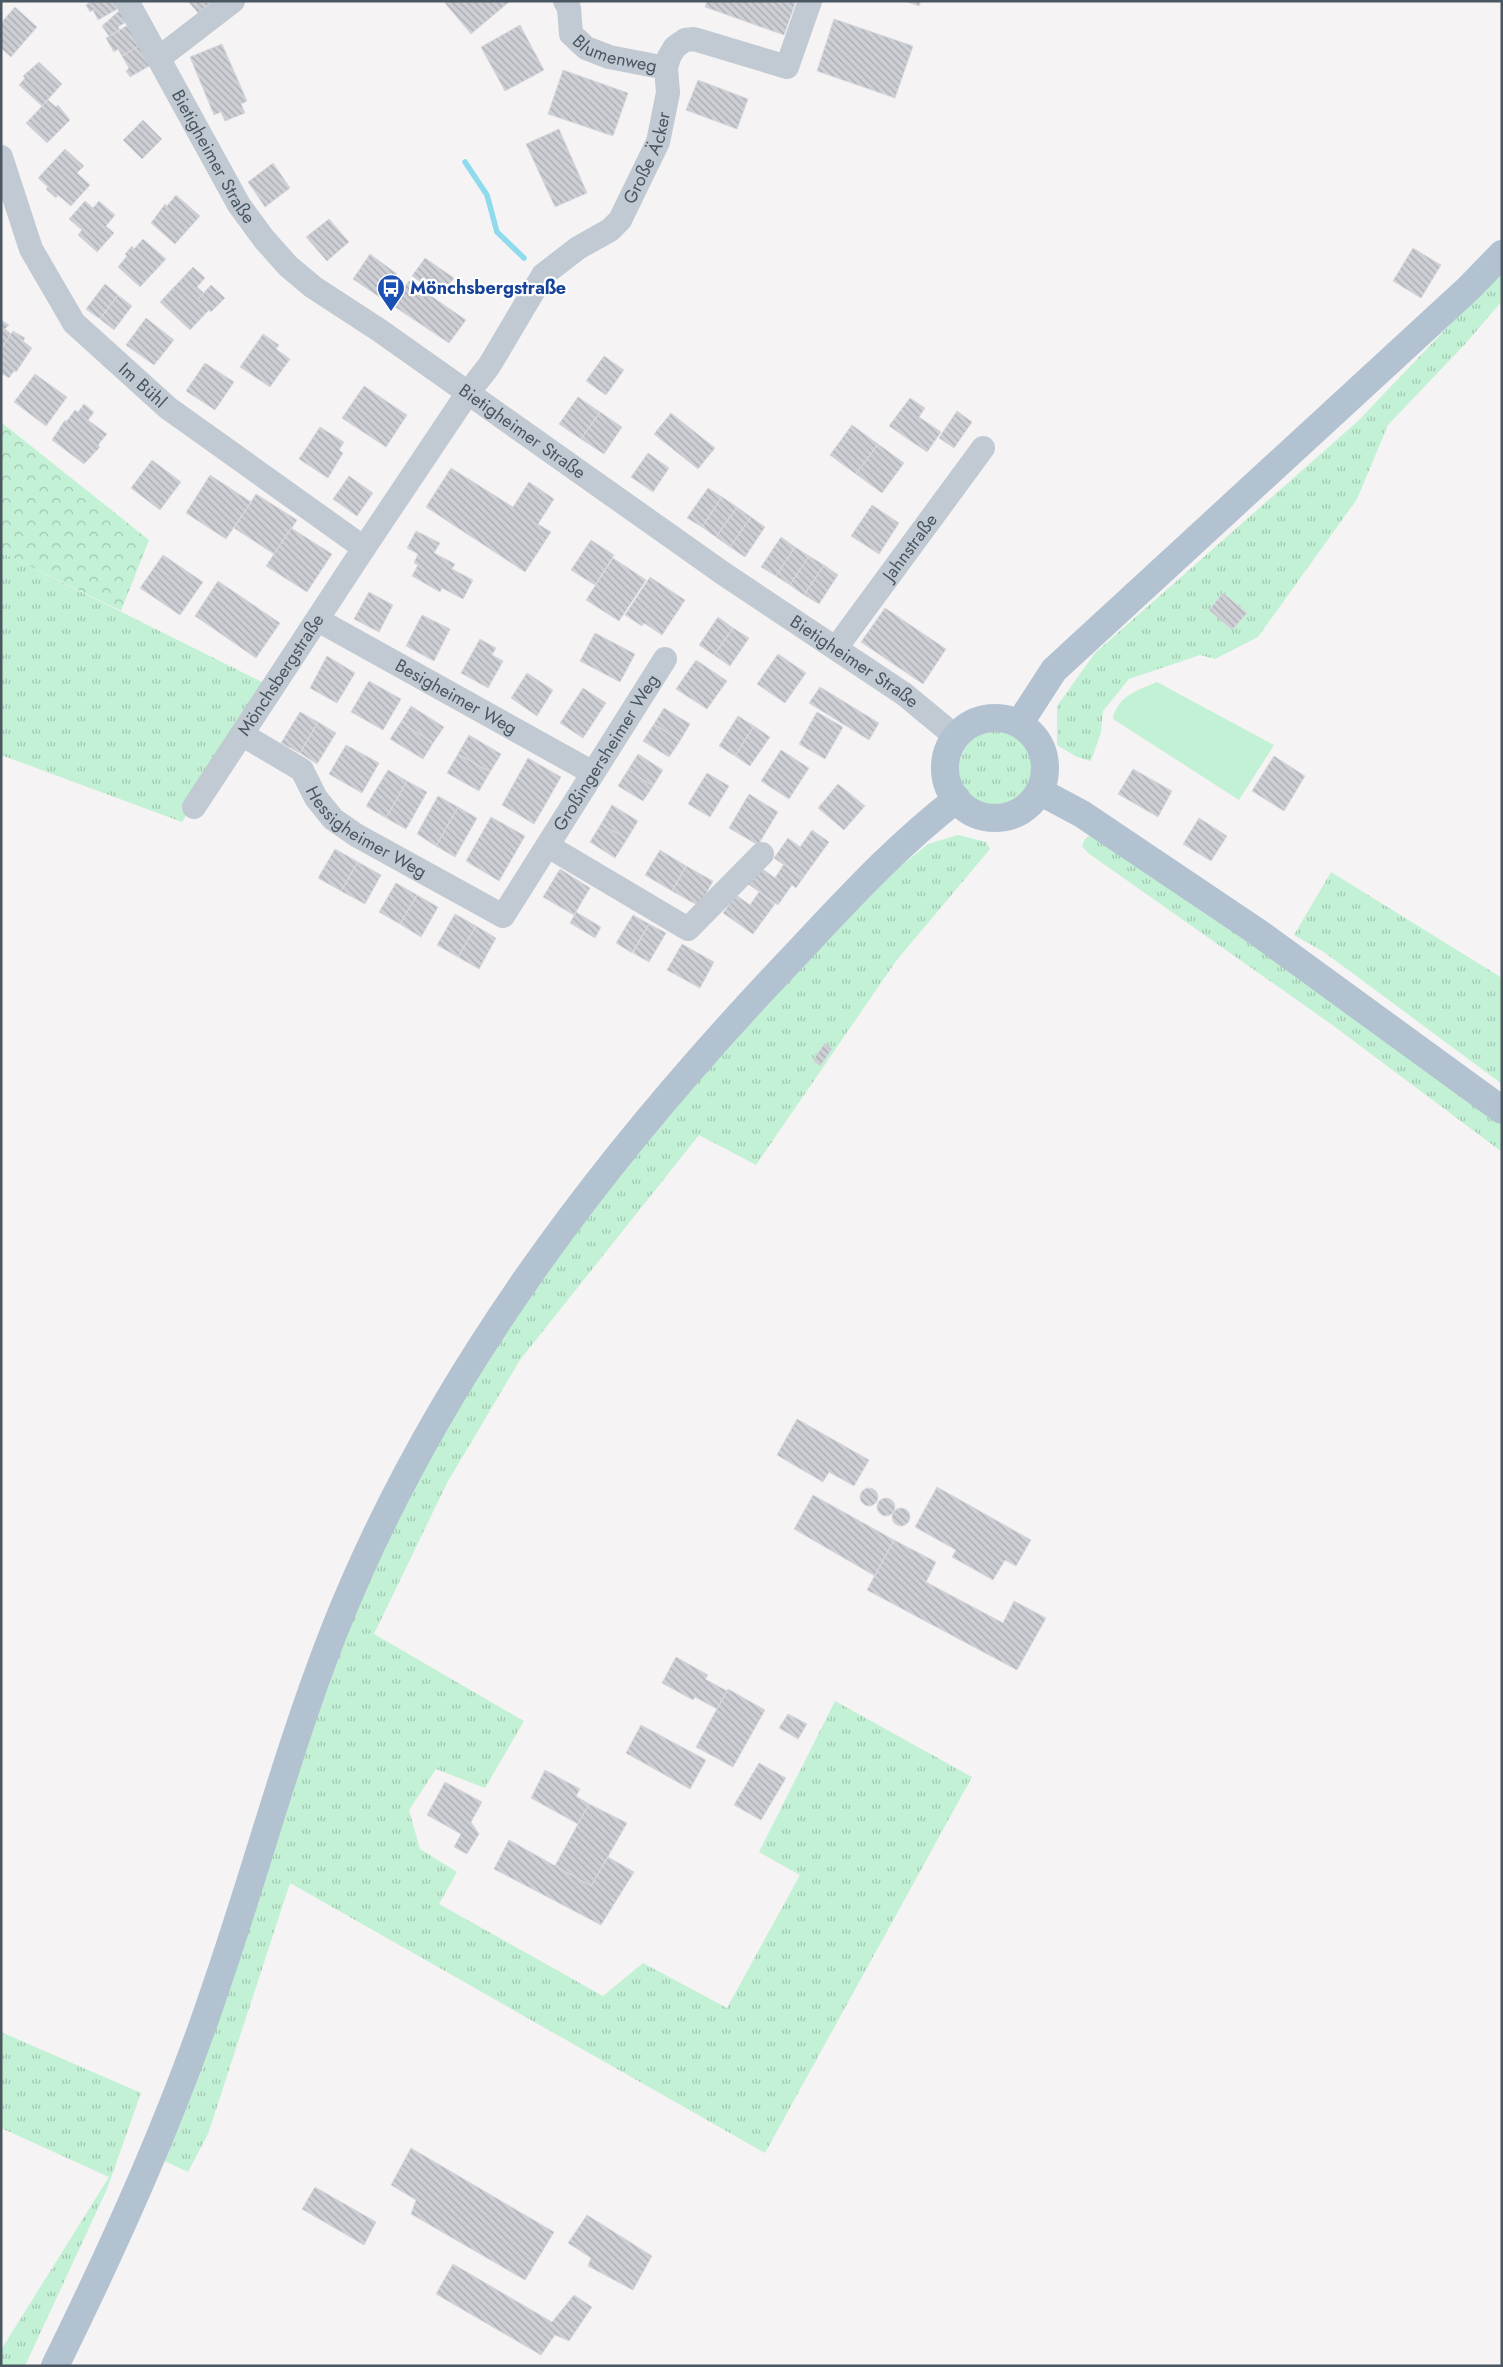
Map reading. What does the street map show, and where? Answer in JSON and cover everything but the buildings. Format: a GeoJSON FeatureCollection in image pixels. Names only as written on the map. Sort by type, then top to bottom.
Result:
{"type":"FeatureCollection","features":[{"type":"Feature","properties":{"kind":"main road"},"geometry":{"type":"LineString","coordinates":[[1019,724],[1054,670],[1469,288],[1502,254]]}},
{"type":"Feature","properties":{"kind":"main road"},"geometry":{"type":"LineString","coordinates":[[996,718],[1019,724],[1033,734],[1045,759],[1045,773],[1040,791],[1020,811],[1005,817],[984,816],[971,811],[957,799],[948,783],[946,759],[956,737],[970,725],[983,719],[996,718]]}},
{"type":"Feature","properties":{"kind":"main road"},"geometry":{"type":"LineString","coordinates":[[1040,791],[1082,814],[1256,931],[1502,1110]]}},
{"type":"Feature","properties":{"kind":"main road"},"geometry":{"type":"LineString","coordinates":[[55,2366],[136,2194],[176,2096],[217,1985],[332,1636],[375,1538],[413,1463],[486,1342],[543,1255],[629,1143],[745,1008],[923,825],[957,799]]}},
{"type":"Feature","properties":{"kind":"street","name":"Bietigheimer Straße"},"geometry":{"type":"LineString","coordinates":[[127,1],[239,205],[264,239],[288,266],[313,287],[378,330],[724,574],[904,694],[956,737]]}},
{"type":"Feature","properties":{"kind":"street"},"geometry":{"type":"LineString","coordinates":[[159,58],[233,1]]}},
{"type":"Feature","properties":{"kind":"street","name":"Blumenweg"},"geometry":{"type":"LineString","coordinates":[[565,1],[569,8],[571,34],[586,48],[609,57],[666,68]]}},
{"type":"Feature","properties":{"kind":"street","name":"Große Äcker"},"geometry":{"type":"LineString","coordinates":[[467,394],[489,366],[543,275],[578,248],[610,230],[620,220],[658,142],[668,94],[666,68],[668,56],[675,47],[685,40],[694,39],[786,67],[810,1]]}},
{"type":"Feature","properties":{"kind":"street","name":"Im Bühl"},"geometry":{"type":"LineString","coordinates":[[1,157],[31,249],[74,323],[168,408],[364,548]]}},
{"type":"Feature","properties":{"kind":"street","name":"Mönchsbergstraße"},"geometry":{"type":"LineString","coordinates":[[194,807],[467,394]]}},
{"type":"Feature","properties":{"kind":"street","name":"Jahnstraße"},"geometry":{"type":"LineString","coordinates":[[836,648],[984,448]]}},
{"type":"Feature","properties":{"kind":"street","name":"Besigheimer Weg"},"geometry":{"type":"LineString","coordinates":[[318,620],[593,773]]}},
{"type":"Feature","properties":{"kind":"street","name":"Großingersheimer Weg"},"geometry":{"type":"LineString","coordinates":[[503,916],[665,659]]}},
{"type":"Feature","properties":{"kind":"street","name":"Hessigheimer Weg"},"geometry":{"type":"LineString","coordinates":[[243,735],[302,770],[316,798],[333,819],[356,834],[503,916]]}},
{"type":"Feature","properties":{"kind":"street","name":"Großingersheimer Weg"},"geometry":{"type":"LineString","coordinates":[[548,846],[688,929],[762,854]]}},
{"type":"Feature","properties":{"kind":"green space"},"geometry":{"type":"Polygon","coordinates":[[[1502,270],[1502,301],[1466,343],[1388,425],[1357,499],[1258,637],[1215,659],[1200,655],[1129,679],[1103,711],[1101,732],[1091,761],[1077,757],[1057,745],[1057,706],[1095,653],[1358,421],[1502,270]]]}},
{"type":"Feature","properties":{"kind":"green space"},"geometry":{"type":"Polygon","coordinates":[[[1,422],[149,540],[121,611],[1,552],[1,422]]]}},
{"type":"Feature","properties":{"kind":"green space"},"geometry":{"type":"Polygon","coordinates":[[[1,552],[268,685],[182,822],[1,755],[1,552]]]}},
{"type":"Feature","properties":{"kind":"green space"},"geometry":{"type":"Polygon","coordinates":[[[1157,682],[1274,745],[1239,800],[1113,719],[1115,711],[1124,699],[1136,691],[1157,682]]]}},
{"type":"Feature","properties":{"kind":"green space"},"geometry":{"type":"Polygon","coordinates":[[[997,731],[1012,734],[1024,742],[1032,754],[1035,769],[1032,784],[1024,796],[1012,804],[997,807],[982,804],[970,796],[962,784],[959,769],[962,754],[970,742],[982,734],[997,731]]]}},
{"type":"Feature","properties":{"kind":"green space"},"geometry":{"type":"Polygon","coordinates":[[[1092,834],[1110,843],[1502,1122],[1502,1152],[1331,1024],[1088,853],[1082,846],[1085,839],[1092,834]]]}},
{"type":"Feature","properties":{"kind":"green space"},"geometry":{"type":"Polygon","coordinates":[[[958,835],[986,842],[990,849],[896,961],[756,1165],[699,1135],[520,1360],[447,1483],[374,1634],[524,1721],[485,1788],[436,1769],[409,1810],[420,1849],[457,1872],[439,1904],[603,1996],[643,1963],[727,2008],[800,1875],[759,1852],[835,1701],[972,1777],[765,2153],[290,1883],[208,2134],[188,2172],[162,2160],[350,1620],[429,1455],[483,1368],[552,1264],[620,1173],[742,1030],[892,873],[928,844],[958,835]]]}},
{"type":"Feature","properties":{"kind":"green space"},"geometry":{"type":"Polygon","coordinates":[[[1331,872],[1502,978],[1502,1084],[1324,952],[1294,935],[1331,872]]]}},
{"type":"Feature","properties":{"kind":"green space"},"geometry":{"type":"Polygon","coordinates":[[[1,2032],[141,2093],[107,2189],[25,2366],[1,2366],[1,2350],[109,2177],[1,2128],[1,2032]]]}},
{"type":"Feature","properties":{"kind":"waterway"},"geometry":{"type":"LineString","coordinates":[[465,162],[487,195],[497,232],[524,258]]}},
{"type":"Feature","properties":{"kind":"place","name":"Mönchsbergstraße"},"geometry":{"type":"Point","coordinates":[391,312]}}]}
